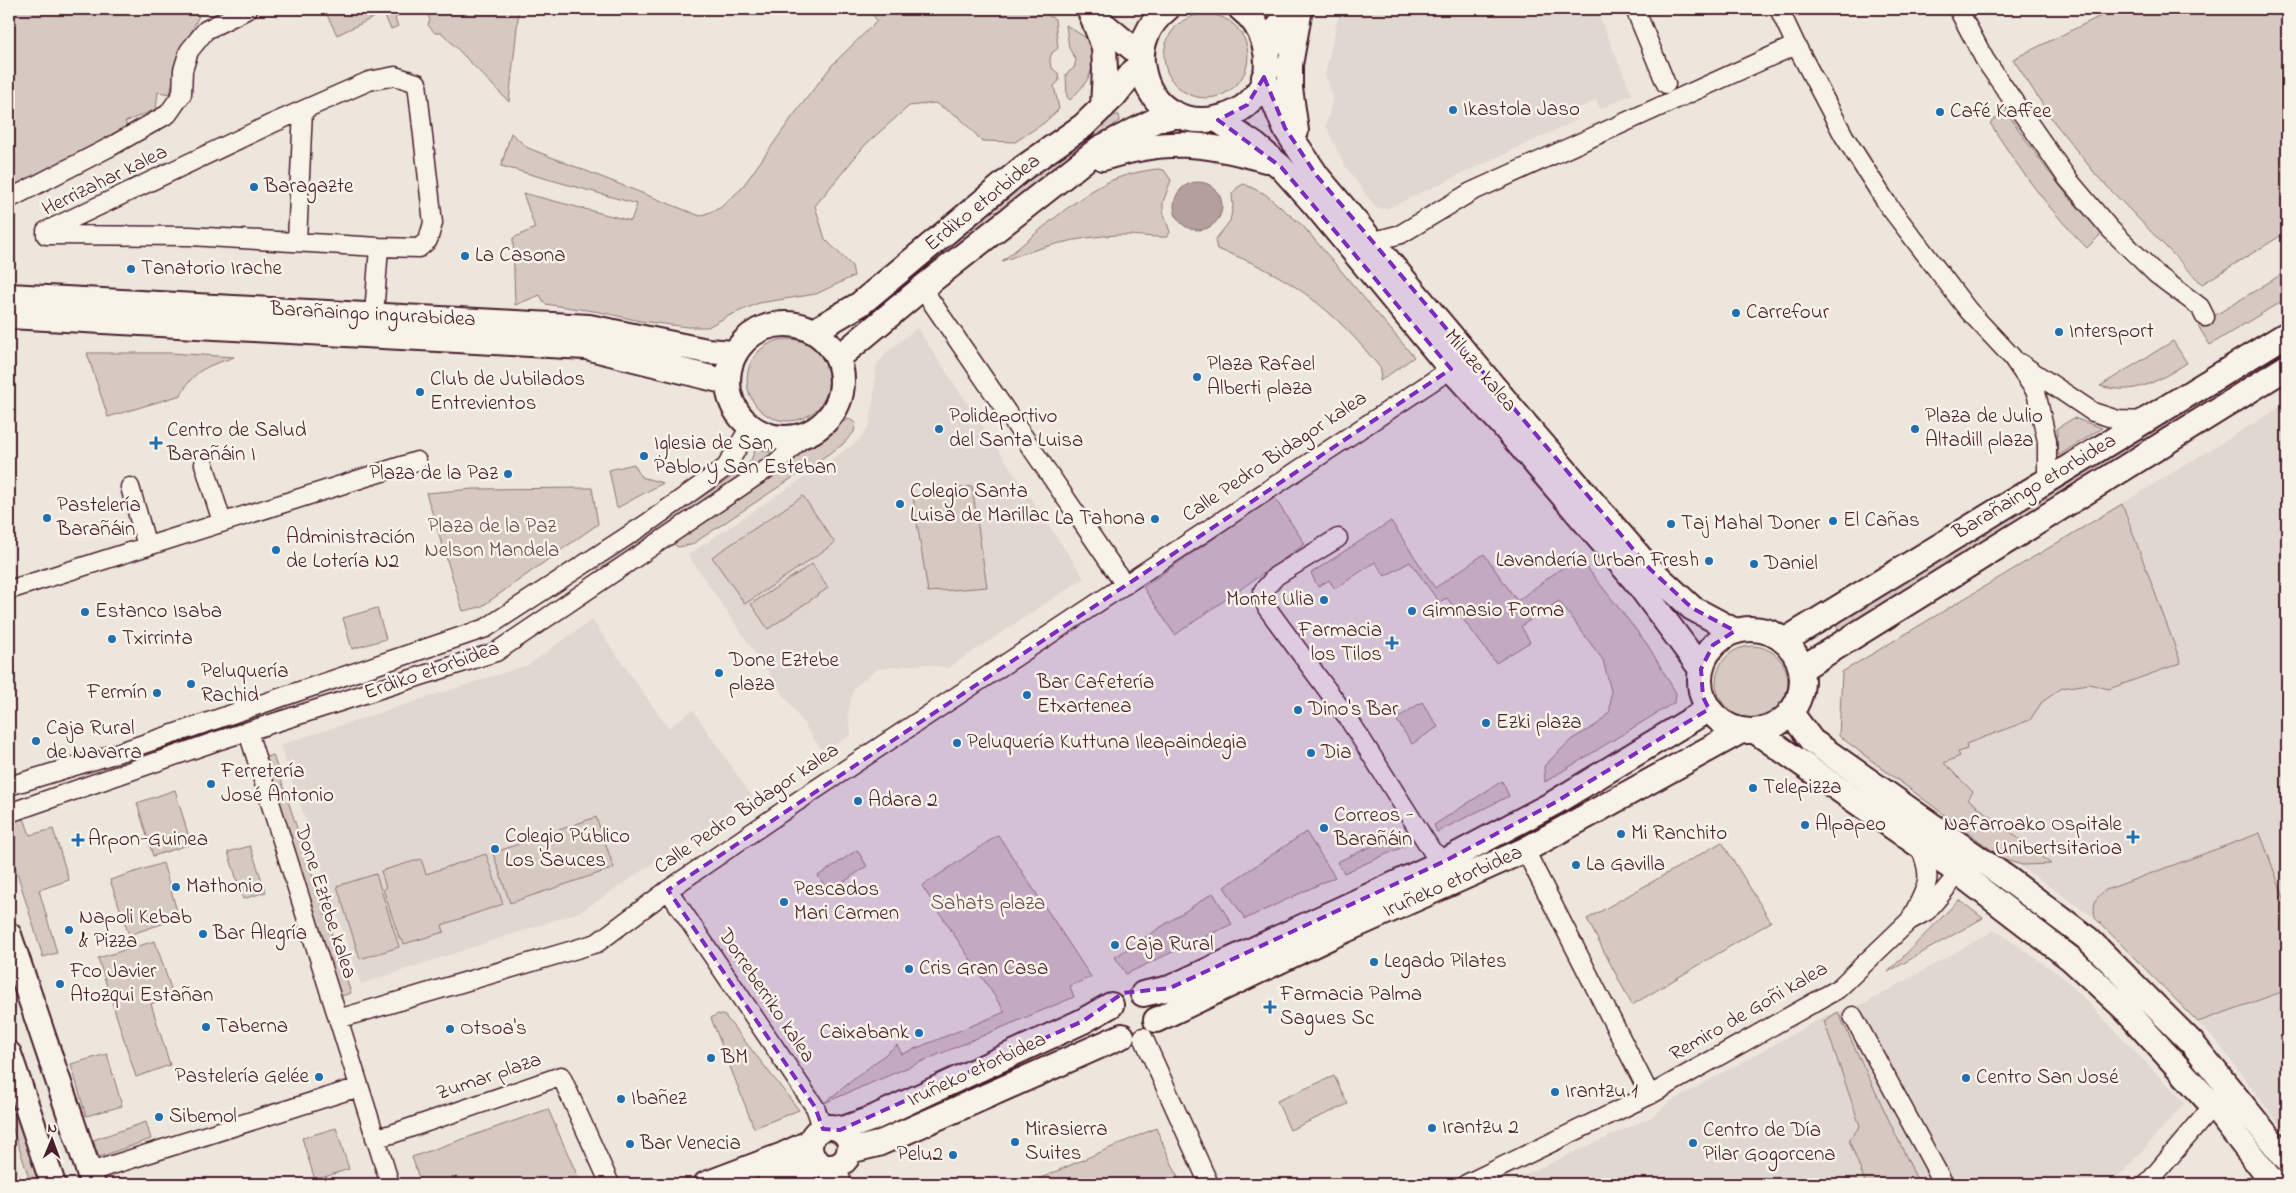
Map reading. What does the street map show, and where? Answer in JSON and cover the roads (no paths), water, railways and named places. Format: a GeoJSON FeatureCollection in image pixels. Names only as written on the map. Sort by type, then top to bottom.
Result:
{"type":"FeatureCollection","features":[{"type":"Feature","properties":{"kind":"main road"},"geometry":{"type":"LineString","coordinates":[[1167,9],[1159,15],[1149,29],[1143,44],[1141,59],[1144,78],[1152,94],[1163,106],[1178,115],[1197,121],[1218,120],[1233,114],[1247,105],[1257,92],[1264,78],[1267,51],[1280,24],[1292,9]]}},
{"type":"Feature","properties":{"kind":"main road"},"geometry":{"type":"LineString","coordinates":[[1241,9],[1248,14],[1261,31],[1267,51]]}},
{"type":"Feature","properties":{"kind":"main road"},"geometry":{"type":"LineString","coordinates":[[1299,148],[1290,88],[1290,65],[1300,9]]}},
{"type":"Feature","properties":{"kind":"main road"},"geometry":{"type":"LineString","coordinates":[[1087,11],[1141,59]]}},
{"type":"Feature","properties":{"kind":"main road"},"geometry":{"type":"LineString","coordinates":[[1087,11],[1104,47],[1105,70],[1102,107]]}},
{"type":"Feature","properties":{"kind":"main road","name":"Erdiko etorbidea"},"geometry":{"type":"LineString","coordinates":[[814,331],[860,304],[1023,168],[1083,126],[1114,96],[1141,59]]}},
{"type":"Feature","properties":{"kind":"main road","name":"Miluze kalea"},"geometry":{"type":"LineString","coordinates":[[1264,78],[1285,128],[1316,176],[1370,242],[1650,569],[1692,608],[1736,631]]}},
{"type":"Feature","properties":{"kind":"main road","name":"Erdiko etorbidea"},"geometry":{"type":"LineString","coordinates":[[838,358],[922,288],[1100,148],[1156,120],[1178,115]]}},
{"type":"Feature","properties":{"kind":"main road","name":"Miluze kalea"},"geometry":{"type":"LineString","coordinates":[[1218,120],[1255,145],[1276,163],[1316,206],[1451,369],[1500,422],[1639,585],[1701,669]]}},
{"type":"Feature","properties":{"kind":"main road"},"geometry":{"type":"LineString","coordinates":[[1078,166],[1128,150],[1163,144],[1187,143],[1243,154],[1276,163]]}},
{"type":"Feature","properties":{"kind":"main road","name":"Barañaingo ingurabidea"},"geometry":{"type":"LineString","coordinates":[[9,296],[589,327],[707,351],[734,353]]}},
{"type":"Feature","properties":{"kind":"main road","name":"Barañaingo ingurabidea"},"geometry":{"type":"LineString","coordinates":[[9,316],[374,334],[586,347],[727,382]]}},
{"type":"Feature","properties":{"kind":"main road"},"geometry":{"type":"LineString","coordinates":[[778,324],[796,324],[814,331],[828,342],[838,358],[842,376],[841,394],[834,411],[822,425],[806,434],[787,438],[768,436],[750,427],[738,414],[730,399],[727,382],[729,367],[734,353],[746,339],[761,328],[778,324]]}},
{"type":"Feature","properties":{"kind":"main road","name":"Barañaingo etorbidea"},"geometry":{"type":"LineString","coordinates":[[1784,640],[2287,334]]}},
{"type":"Feature","properties":{"kind":"main road","name":"Barañaingo etorbidea"},"geometry":{"type":"LineString","coordinates":[[1801,669],[2287,367]]}},
{"type":"Feature","properties":{"kind":"main road"},"geometry":{"type":"LineString","coordinates":[[1749,730],[1774,724],[1790,712],[1798,699],[1802,684],[1801,669],[1795,653],[1784,640],[1769,632],[1752,629],[1736,631],[1723,637],[1713,645],[1705,656],[1701,669],[1702,697],[1718,719],[1730,726],[1749,730],[1959,873],[2071,959],[2124,1008],[2213,1106],[2274,1184]]}},
{"type":"Feature","properties":{"kind":"main road","name":"Iruñeko etorbidea"},"geometry":{"type":"LineString","coordinates":[[1143,994],[1170,988],[1445,861],[1554,802],[1709,709]]}},
{"type":"Feature","properties":{"kind":"main road"},"geometry":{"type":"LineString","coordinates":[[1790,712],[1812,741],[2008,879],[2088,939],[2192,1043],[2255,1118],[2287,1160]]}},
{"type":"Feature","properties":{"kind":"main road","name":"Iruñeko etorbidea"},"geometry":{"type":"LineString","coordinates":[[706,1184],[783,1155],[832,1152],[878,1144],[1140,1031],[1332,936],[1525,850],[1749,730]]}},
{"type":"Feature","properties":{"kind":"main road"},"geometry":{"type":"LineString","coordinates":[[9,935],[91,1178]]}},
{"type":"Feature","properties":{"kind":"main road"},"geometry":{"type":"LineString","coordinates":[[1123,993],[1143,994],[1154,1005],[1140,1031],[1111,1026],[1109,1012],[1111,1004],[1123,993]]}},
{"type":"Feature","properties":{"kind":"main road","name":"Iruñeko etorbidea"},"geometry":{"type":"LineString","coordinates":[[769,1184],[832,1152],[871,1119],[1083,1022],[1111,1004]]}},
{"type":"Feature","properties":{"kind":"main road"},"geometry":{"type":"LineString","coordinates":[[9,1054],[53,1184]]}},
{"type":"Feature","properties":{"kind":"street"},"geometry":{"type":"LineString","coordinates":[[9,198],[110,147],[168,114],[182,94],[183,70],[189,51],[206,30],[248,9]]}},
{"type":"Feature","properties":{"kind":"street"},"geometry":{"type":"LineString","coordinates":[[1635,9],[1666,84]]}},
{"type":"Feature","properties":{"kind":"street"},"geometry":{"type":"LineString","coordinates":[[1779,9],[1844,136],[1888,205],[1968,310],[2012,357],[2036,392],[2048,441],[2047,480]]}},
{"type":"Feature","properties":{"kind":"street"},"geometry":{"type":"LineString","coordinates":[[1958,9],[1985,60],[2067,178],[2110,229],[2156,274],[2200,307],[2205,317]]}},
{"type":"Feature","properties":{"kind":"street"},"geometry":{"type":"LineString","coordinates":[[1370,242],[1401,234],[1471,192],[1796,45]]}},
{"type":"Feature","properties":{"kind":"street","name":"Herrizahar kalea"},"geometry":{"type":"LineString","coordinates":[[395,76],[417,83],[433,223],[428,240],[418,248],[190,236],[46,235],[46,231],[303,110],[369,81],[395,76]]}},
{"type":"Feature","properties":{"kind":"street"},"geometry":{"type":"LineString","coordinates":[[297,241],[303,110]]}},
{"type":"Feature","properties":{"kind":"street"},"geometry":{"type":"LineString","coordinates":[[374,315],[379,247]]}},
{"type":"Feature","properties":{"kind":"street"},"geometry":{"type":"LineString","coordinates":[[922,288],[1125,585]]}},
{"type":"Feature","properties":{"kind":"street"},"geometry":{"type":"LineString","coordinates":[[2012,357],[2093,412],[2118,420],[2145,421]]}},
{"type":"Feature","properties":{"kind":"street","name":"Calle Pedro Bidagor kalea"},"geometry":{"type":"LineString","coordinates":[[338,1019],[586,947],[597,942],[668,890],[1035,644],[1451,369]]}},
{"type":"Feature","properties":{"kind":"street","name":"Erdiko etorbidea"},"geometry":{"type":"LineString","coordinates":[[9,786],[108,756],[486,628],[646,524],[726,467],[750,427]]}},
{"type":"Feature","properties":{"kind":"street","name":"Erdiko etorbidea"},"geometry":{"type":"LineString","coordinates":[[9,813],[248,732],[496,652],[780,460],[806,434]]}},
{"type":"Feature","properties":{"kind":"street"},"geometry":{"type":"LineString","coordinates":[[9,590],[417,461]]}},
{"type":"Feature","properties":{"kind":"street"},"geometry":{"type":"LineString","coordinates":[[204,464],[222,522]]}},
{"type":"Feature","properties":{"kind":"street"},"geometry":{"type":"LineString","coordinates":[[130,487],[146,546]]}},
{"type":"Feature","properties":{"kind":"street"},"geometry":{"type":"LineString","coordinates":[[1338,538],[1276,576],[1263,591],[1267,608],[1348,718],[1432,851],[1445,861]]}},
{"type":"Feature","properties":{"kind":"street","name":"Done Eztebe kalea"},"geometry":{"type":"LineString","coordinates":[[248,732],[390,1184]]}},
{"type":"Feature","properties":{"kind":"street","name":"Remiro de Goñi kalea"},"geometry":{"type":"LineString","coordinates":[[1909,921],[1927,889],[1928,882],[1926,860],[1919,846]]}},
{"type":"Feature","properties":{"kind":"street"},"geometry":{"type":"LineString","coordinates":[[1525,850],[1650,1094]]}},
{"type":"Feature","properties":{"kind":"street","name":"Remiro de Goñi kalea"},"geometry":{"type":"LineString","coordinates":[[1466,1184],[1650,1094],[1838,989],[1909,921],[1927,911],[1959,873]]}},
{"type":"Feature","properties":{"kind":"street","name":"Dorreberriko kalea"},"geometry":{"type":"LineString","coordinates":[[668,890],[815,1107],[832,1152]]}},
{"type":"Feature","properties":{"kind":"street"},"geometry":{"type":"LineString","coordinates":[[1853,1016],[1944,1184]]}},
{"type":"Feature","properties":{"kind":"street"},"geometry":{"type":"LineString","coordinates":[[1140,1031],[1209,1184]]}},
{"type":"Feature","properties":{"kind":"street"},"geometry":{"type":"LineString","coordinates":[[2147,1184],[2218,1099],[2217,1086],[2204,1057]]}},
{"type":"Feature","properties":{"kind":"street","name":"Zumar plaza"},"geometry":{"type":"LineString","coordinates":[[375,1138],[392,1134],[561,1076],[610,1184]]}},
{"type":"Feature","properties":{"kind":"street"},"geometry":{"type":"LineString","coordinates":[[91,1178],[358,1087]]}},
{"type":"Feature","properties":{"kind":"street"},"geometry":{"type":"LineString","coordinates":[[2213,1106],[2224,1102],[2231,1102],[2248,1119],[2255,1118]]}},
{"type":"Feature","properties":{"kind":"place","name":"Ikastola Jaso"},"geometry":{"type":"Point","coordinates":[1453,110]}},
{"type":"Feature","properties":{"kind":"place","name":"Café Kaffee"},"geometry":{"type":"Point","coordinates":[1940,112]}},
{"type":"Feature","properties":{"kind":"place","name":"Baragazte"},"geometry":{"type":"Point","coordinates":[254,187]}},
{"type":"Feature","properties":{"kind":"place","name":"La Casona"},"geometry":{"type":"Point","coordinates":[465,256]}},
{"type":"Feature","properties":{"kind":"place","name":"Tanatorio Irache"},"geometry":{"type":"Point","coordinates":[131,269]}},
{"type":"Feature","properties":{"kind":"place","name":"Carrefour"},"geometry":{"type":"Point","coordinates":[1736,313]}},
{"type":"Feature","properties":{"kind":"place","name":"Intersport"},"geometry":{"type":"Point","coordinates":[2059,332]}},
{"type":"Feature","properties":{"kind":"place","name":"Plaza Rafael Alberti plaza"},"geometry":{"type":"Point","coordinates":[1197,377]}},
{"type":"Feature","properties":{"kind":"place","name":"Club de Jubilados Entrevientos"},"geometry":{"type":"Point","coordinates":[420,392]}},
{"type":"Feature","properties":{"kind":"place","name":"Polideportivo del Santa Luisa"},"geometry":{"type":"Point","coordinates":[939,429]}},
{"type":"Feature","properties":{"kind":"place","name":"Plaza de Julio Altadill plaza"},"geometry":{"type":"Point","coordinates":[1915,429]}},
{"type":"Feature","properties":{"kind":"place","name":"Centro de Salud Barañáin I"},"geometry":{"type":"Point","coordinates":[156,443]}},
{"type":"Feature","properties":{"kind":"place","name":"Iglesia de San Pablo y San Esteban"},"geometry":{"type":"Point","coordinates":[644,456]}},
{"type":"Feature","properties":{"kind":"place","name":"Plaza de la Paz"},"geometry":{"type":"Point","coordinates":[508,474]}},
{"type":"Feature","properties":{"kind":"place","name":"Colegio Santa Luisa de Marillac"},"geometry":{"type":"Point","coordinates":[900,504]}},
{"type":"Feature","properties":{"kind":"place","name":"Pastelería Barañáin"},"geometry":{"type":"Point","coordinates":[47,518]}},
{"type":"Feature","properties":{"kind":"place","name":"La Tahona"},"geometry":{"type":"Point","coordinates":[1155,519]}},
{"type":"Feature","properties":{"kind":"place","name":"El Cañas"},"geometry":{"type":"Point","coordinates":[1833,521]}},
{"type":"Feature","properties":{"kind":"place","name":"Taj Mahal Doner"},"geometry":{"type":"Point","coordinates":[1671,524]}},
{"type":"Feature","properties":{"kind":"place","name":"Administración de Lotería N2"},"geometry":{"type":"Point","coordinates":[276,550]}},
{"type":"Feature","properties":{"kind":"place","name":"Lavandería Urban Fresh"},"geometry":{"type":"Point","coordinates":[1709,561]}},
{"type":"Feature","properties":{"kind":"place","name":"Daniel"},"geometry":{"type":"Point","coordinates":[1754,564]}},
{"type":"Feature","properties":{"kind":"place","name":"Monte Ulia"},"geometry":{"type":"Point","coordinates":[1324,600]}},
{"type":"Feature","properties":{"kind":"place","name":"Gimnasio Forma"},"geometry":{"type":"Point","coordinates":[1412,611]}},
{"type":"Feature","properties":{"kind":"place","name":"Estanco Isaba"},"geometry":{"type":"Point","coordinates":[85,612]}},
{"type":"Feature","properties":{"kind":"place","name":"Txirrinta"},"geometry":{"type":"Point","coordinates":[112,639]}},
{"type":"Feature","properties":{"kind":"place","name":"Farmacia los Tilos"},"geometry":{"type":"Point","coordinates":[1392,643]}},
{"type":"Feature","properties":{"kind":"place","name":"Done Eztebe plaza"},"geometry":{"type":"Point","coordinates":[719,673]}},
{"type":"Feature","properties":{"kind":"place","name":"Peluquería Rachid"},"geometry":{"type":"Point","coordinates":[191,684]}},
{"type":"Feature","properties":{"kind":"place","name":"Fermín"},"geometry":{"type":"Point","coordinates":[157,693]}},
{"type":"Feature","properties":{"kind":"place","name":"Bar Cafetería Etxartenea"},"geometry":{"type":"Point","coordinates":[1027,695]}},
{"type":"Feature","properties":{"kind":"place","name":"Dino's Bar"},"geometry":{"type":"Point","coordinates":[1298,710]}},
{"type":"Feature","properties":{"kind":"place","name":"Ezki plaza"},"geometry":{"type":"Point","coordinates":[1486,723]}},
{"type":"Feature","properties":{"kind":"place","name":"Caja Rural de Navarra"},"geometry":{"type":"Point","coordinates":[36,741]}},
{"type":"Feature","properties":{"kind":"place","name":"Peluquería Kuttuna Ileapaindegia"},"geometry":{"type":"Point","coordinates":[957,743]}},
{"type":"Feature","properties":{"kind":"place","name":"Dia"},"geometry":{"type":"Point","coordinates":[1311,753]}},
{"type":"Feature","properties":{"kind":"place","name":"Ferretería José Antonio"},"geometry":{"type":"Point","coordinates":[211,784]}},
{"type":"Feature","properties":{"kind":"place","name":"Telepizza"},"geometry":{"type":"Point","coordinates":[1753,788]}},
{"type":"Feature","properties":{"kind":"place","name":"Adara 2"},"geometry":{"type":"Point","coordinates":[858,801]}},
{"type":"Feature","properties":{"kind":"place","name":"Alpapeo"},"geometry":{"type":"Point","coordinates":[1805,825]}},
{"type":"Feature","properties":{"kind":"place","name":"Correos - Barañáin"},"geometry":{"type":"Point","coordinates":[1324,828]}},
{"type":"Feature","properties":{"kind":"place","name":"Mi Ranchito"},"geometry":{"type":"Point","coordinates":[1621,834]}},
{"type":"Feature","properties":{"kind":"place","name":"Nafarroako Ospitale Unibertsitarioa"},"geometry":{"type":"Point","coordinates":[2133,837]}},
{"type":"Feature","properties":{"kind":"place","name":"Arpon-Guinea"},"geometry":{"type":"Point","coordinates":[78,840]}},
{"type":"Feature","properties":{"kind":"place","name":"Colegio Público Los Sauces"},"geometry":{"type":"Point","coordinates":[495,849]}},
{"type":"Feature","properties":{"kind":"place","name":"La Gavilla"},"geometry":{"type":"Point","coordinates":[1576,865]}},
{"type":"Feature","properties":{"kind":"place","name":"Mathonio"},"geometry":{"type":"Point","coordinates":[176,887]}},
{"type":"Feature","properties":{"kind":"place","name":"Pescados Mari Carmen"},"geometry":{"type":"Point","coordinates":[784,902]}},
{"type":"Feature","properties":{"kind":"place","name":"Napoli Kebab & Pizza"},"geometry":{"type":"Point","coordinates":[69,930]}},
{"type":"Feature","properties":{"kind":"place","name":"Bar Alegría"},"geometry":{"type":"Point","coordinates":[203,934]}},
{"type":"Feature","properties":{"kind":"place","name":"Caja Rural"},"geometry":{"type":"Point","coordinates":[1115,945]}},
{"type":"Feature","properties":{"kind":"place","name":"Legado Pilates"},"geometry":{"type":"Point","coordinates":[1374,962]}},
{"type":"Feature","properties":{"kind":"place","name":"Cris Gran Casa"},"geometry":{"type":"Point","coordinates":[909,969]}},
{"type":"Feature","properties":{"kind":"place","name":"Fco Javier Atozqui Estañan"},"geometry":{"type":"Point","coordinates":[60,984]}},
{"type":"Feature","properties":{"kind":"place","name":"Farmacia Palma Sagues Sc"},"geometry":{"type":"Point","coordinates":[1270,1007]}},
{"type":"Feature","properties":{"kind":"place","name":"Taberna"},"geometry":{"type":"Point","coordinates":[206,1027]}},
{"type":"Feature","properties":{"kind":"place","name":"Otsoa's"},"geometry":{"type":"Point","coordinates":[450,1029]}},
{"type":"Feature","properties":{"kind":"place","name":"Caixabank"},"geometry":{"type":"Point","coordinates":[919,1033]}},
{"type":"Feature","properties":{"kind":"place","name":"BM"},"geometry":{"type":"Point","coordinates":[711,1058]}},
{"type":"Feature","properties":{"kind":"place","name":"Pastelería Gelée"},"geometry":{"type":"Point","coordinates":[319,1077]}},
{"type":"Feature","properties":{"kind":"place","name":"Centro San José"},"geometry":{"type":"Point","coordinates":[1966,1078]}},
{"type":"Feature","properties":{"kind":"place","name":"Irantzu 1"},"geometry":{"type":"Point","coordinates":[1555,1092]}},
{"type":"Feature","properties":{"kind":"place","name":"Ibañez"},"geometry":{"type":"Point","coordinates":[621,1099]}},
{"type":"Feature","properties":{"kind":"place","name":"Sibemol"},"geometry":{"type":"Point","coordinates":[159,1117]}},
{"type":"Feature","properties":{"kind":"place","name":"Irantzu 2"},"geometry":{"type":"Point","coordinates":[1432,1128]}},
{"type":"Feature","properties":{"kind":"place","name":"Mirasierra Suites"},"geometry":{"type":"Point","coordinates":[1015,1142]}},
{"type":"Feature","properties":{"kind":"place","name":"Centro de Día Pilar Gogorcena"},"geometry":{"type":"Point","coordinates":[1693,1143]}},
{"type":"Feature","properties":{"kind":"place","name":"Bar Venecia"},"geometry":{"type":"Point","coordinates":[630,1144]}},
{"type":"Feature","properties":{"kind":"place","name":"Pelu2"},"geometry":{"type":"Point","coordinates":[953,1155]}},
{"type":"Feature","properties":{"kind":"park label","name":"Plaza de la Paz Nelson Mandela"},"geometry":{"type":"Point","coordinates":[492,539]}},
{"type":"Feature","properties":{"kind":"park label","name":"Sahats plaza"},"geometry":{"type":"Point","coordinates":[988,904]}}]}
